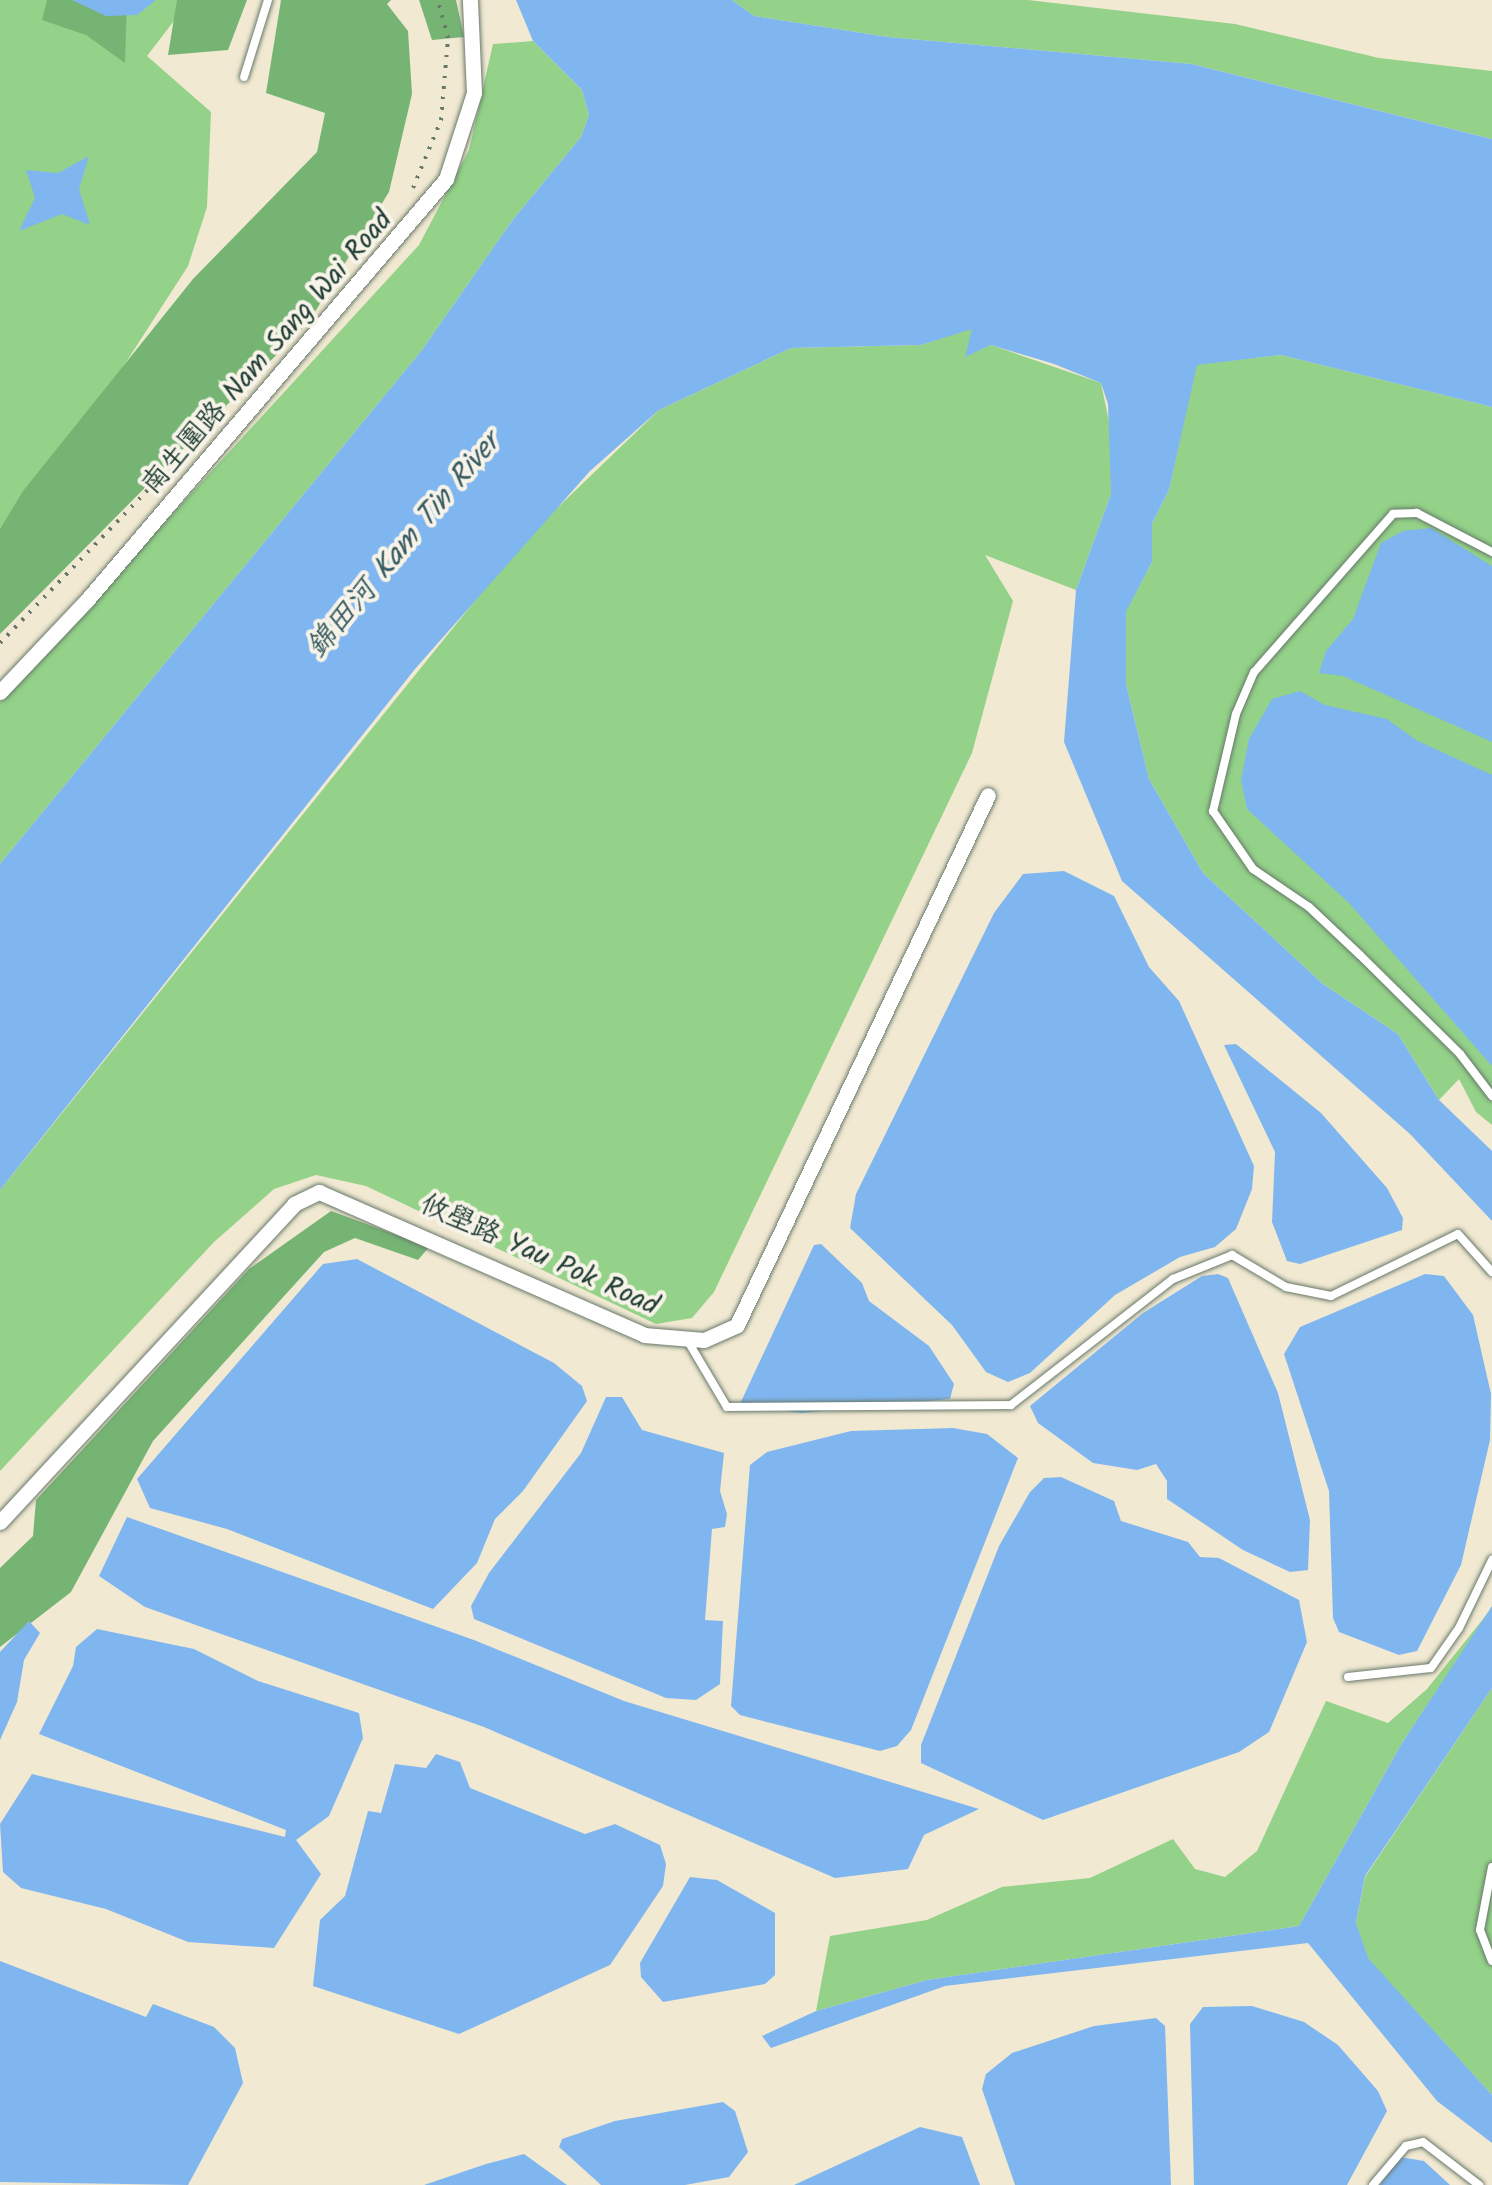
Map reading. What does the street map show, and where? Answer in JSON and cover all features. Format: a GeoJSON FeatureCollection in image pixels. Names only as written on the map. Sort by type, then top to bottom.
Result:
{"type":"FeatureCollection","features":[{"type":"Feature","properties":{"kind":"street","name":"南生圍路 Nam Sang Wai Road"},"geometry":{"type":"LineString","coordinates":[[0,692],[87,600],[438,190],[474,93],[470,0]]}},
{"type":"Feature","properties":{"kind":"street","name":"攸壆路 Yau Pok Road"},"geometry":{"type":"LineString","coordinates":[[0,1522],[294,1204],[319,1192],[644,1335],[704,1340],[737,1325],[988,795]]}},
{"type":"Feature","properties":{"kind":"lane"},"geometry":{"type":"LineString","coordinates":[[244,77],[268,0]]}},
{"type":"Feature","properties":{"kind":"lane"},"geometry":{"type":"LineString","coordinates":[[1492,552],[1416,513],[1393,514],[1254,672],[1236,714],[1213,812],[1253,869],[1309,907],[1360,955],[1492,1096]]}},
{"type":"Feature","properties":{"kind":"lane"},"geometry":{"type":"LineString","coordinates":[[686,1338],[727,1407],[1011,1404],[1174,1280],[1232,1255],[1286,1288],[1330,1296],[1458,1234],[1492,1272]]}},
{"type":"Feature","properties":{"kind":"lane"},"geometry":{"type":"LineString","coordinates":[[1348,1677],[1431,1668],[1460,1628],[1492,1560]]}},
{"type":"Feature","properties":{"kind":"lane"},"geometry":{"type":"LineString","coordinates":[[1492,1867],[1480,1930],[1492,1961]]}},
{"type":"Feature","properties":{"kind":"lane"},"geometry":{"type":"LineString","coordinates":[[1373,2185],[1406,2146],[1423,2142],[1479,2185]]}},
{"type":"Feature","properties":{"kind":"path"},"geometry":{"type":"LineString","coordinates":[[411,191],[441,120],[448,38],[438,0]]}},
{"type":"Feature","properties":{"kind":"path"},"geometry":{"type":"LineString","coordinates":[[0,643],[174,463],[322,298]]}},
{"type":"Feature","properties":{"kind":"green space"},"geometry":{"type":"Polygon","coordinates":[[[0,0],[190,0],[147,56],[211,112],[207,207],[188,266],[0,558],[0,0]]]}},
{"type":"Feature","properties":{"kind":"green space"},"geometry":{"type":"Polygon","coordinates":[[[47,0],[127,0],[125,63],[86,35],[42,20],[47,0]]]}},
{"type":"Feature","properties":{"kind":"green space"},"geometry":{"type":"Polygon","coordinates":[[[177,0],[247,0],[228,50],[168,55],[177,0]]]}},
{"type":"Feature","properties":{"kind":"green space"},"geometry":{"type":"Polygon","coordinates":[[[281,0],[391,0],[387,4],[408,31],[412,94],[389,192],[308,323],[0,634],[0,529],[23,491],[193,279],[317,152],[325,113],[266,93],[281,0]]]}},
{"type":"Feature","properties":{"kind":"green space"},"geometry":{"type":"Polygon","coordinates":[[[419,0],[456,0],[464,37],[432,40],[419,0]]]}},
{"type":"Feature","properties":{"kind":"green space"},"geometry":{"type":"Polygon","coordinates":[[[732,0],[1028,0],[1235,24],[1379,58],[1492,71],[1492,139],[1192,64],[888,37],[754,16],[732,0]]]}},
{"type":"Feature","properties":{"kind":"green space"},"geometry":{"type":"Polygon","coordinates":[[[533,41],[582,90],[589,115],[581,137],[511,222],[422,350],[0,864],[0,702],[419,245],[469,150],[493,44],[533,41]]]}},
{"type":"Feature","properties":{"kind":"green space"},"geometry":{"type":"Polygon","coordinates":[[[973,328],[966,356],[991,345],[1101,383],[1114,446],[1111,494],[1076,590],[985,555],[1013,601],[972,753],[714,1292],[692,1318],[656,1324],[366,1186],[316,1175],[274,1189],[214,1242],[0,1471],[0,1190],[524,540],[659,410],[791,348],[921,345],[973,328]]]}},
{"type":"Feature","properties":{"kind":"green space"},"geometry":{"type":"Polygon","coordinates":[[[1281,355],[1492,407],[1492,1125],[1476,1112],[1459,1079],[1439,1100],[1398,1034],[1323,984],[1203,873],[1149,779],[1126,684],[1126,611],[1152,562],[1152,524],[1169,490],[1196,364],[1281,355]]]}},
{"type":"Feature","properties":{"kind":"green space"},"geometry":{"type":"Polygon","coordinates":[[[331,1211],[429,1247],[418,1260],[355,1238],[324,1252],[153,1441],[71,1592],[0,1647],[0,1568],[33,1536],[36,1500],[249,1269],[331,1211]]]}},
{"type":"Feature","properties":{"kind":"green space"},"geometry":{"type":"Polygon","coordinates":[[[1491,1609],[1402,1743],[1299,1926],[927,1980],[816,2011],[830,1936],[927,1920],[1002,1887],[1090,1878],[1173,1839],[1195,1869],[1225,1877],[1257,1851],[1326,1701],[1388,1723],[1427,1689],[1491,1609]]]}},
{"type":"Feature","properties":{"kind":"green space"},"geometry":{"type":"Polygon","coordinates":[[[1492,1688],[1492,2095],[1367,1958],[1356,1923],[1365,1877],[1492,1688]]]}},
{"type":"Feature","properties":{"kind":"water"},"geometry":{"type":"Polygon","coordinates":[[[72,0],[156,0],[137,15],[106,16],[72,0]]]}},
{"type":"Feature","properties":{"kind":"water","name":"錦田河 Kam Tin River"},"geometry":{"type":"Polygon","coordinates":[[[516,0],[732,0],[754,16],[888,37],[1192,64],[1492,139],[1492,407],[1281,355],[1197,365],[1169,490],[1152,524],[1152,562],[1126,612],[1126,684],[1149,779],[1203,873],[1323,984],[1398,1034],[1439,1100],[1492,1151],[1492,1221],[1410,1134],[1122,881],[1064,742],[1076,590],[1111,494],[1108,404],[1101,383],[1054,364],[991,345],[965,357],[972,329],[921,345],[791,348],[659,410],[590,471],[415,669],[0,1190],[0,864],[422,350],[511,222],[581,137],[589,115],[582,90],[533,41],[516,0]]]}},
{"type":"Feature","properties":{"kind":"water"},"geometry":{"type":"Polygon","coordinates":[[[89,156],[79,189],[90,225],[62,214],[19,231],[35,198],[26,170],[58,173],[89,156]]]}},
{"type":"Feature","properties":{"kind":"water"},"geometry":{"type":"Polygon","coordinates":[[[1431,528],[1492,566],[1492,742],[1343,676],[1319,673],[1326,651],[1353,619],[1381,543],[1403,531],[1431,528]]]}},
{"type":"Feature","properties":{"kind":"water"},"geometry":{"type":"Polygon","coordinates":[[[1300,691],[1325,705],[1387,719],[1416,740],[1492,775],[1492,1066],[1349,903],[1247,809],[1241,780],[1249,739],[1272,699],[1300,691]]]}},
{"type":"Feature","properties":{"kind":"water"},"geometry":{"type":"Polygon","coordinates":[[[1064,871],[1114,896],[1149,967],[1179,1001],[1254,1166],[1252,1189],[1236,1229],[1215,1247],[1180,1257],[1115,1295],[1030,1373],[1008,1382],[986,1372],[952,1325],[850,1228],[856,1194],[994,913],[1023,874],[1064,871]]]}},
{"type":"Feature","properties":{"kind":"water"},"geometry":{"type":"Polygon","coordinates":[[[1236,1044],[1321,1113],[1387,1188],[1403,1218],[1402,1230],[1300,1264],[1287,1261],[1272,1222],[1275,1152],[1224,1045],[1236,1044]]]}},
{"type":"Feature","properties":{"kind":"water"},"geometry":{"type":"Polygon","coordinates":[[[821,1244],[862,1283],[869,1301],[929,1346],[954,1384],[950,1399],[802,1413],[739,1406],[814,1245],[821,1244]]]}},
{"type":"Feature","properties":{"kind":"water"},"geometry":{"type":"Polygon","coordinates":[[[357,1259],[554,1363],[582,1386],[587,1401],[523,1491],[495,1519],[477,1563],[433,1609],[227,1529],[150,1508],[137,1479],[323,1264],[357,1259]]]}},
{"type":"Feature","properties":{"kind":"water"},"geometry":{"type":"Polygon","coordinates":[[[1218,1274],[1228,1278],[1278,1393],[1310,1520],[1308,1570],[1290,1572],[1243,1550],[1167,1499],[1167,1481],[1156,1464],[1137,1470],[1093,1463],[1038,1423],[1030,1406],[1143,1313],[1202,1276],[1218,1274]]]}},
{"type":"Feature","properties":{"kind":"water"},"geometry":{"type":"Polygon","coordinates":[[[1425,1274],[1444,1276],[1473,1315],[1491,1394],[1490,1440],[1461,1565],[1417,1651],[1399,1655],[1339,1632],[1333,1618],[1329,1491],[1284,1354],[1300,1327],[1425,1274]]]}},
{"type":"Feature","properties":{"kind":"water"},"geometry":{"type":"Polygon","coordinates":[[[606,1397],[622,1397],[642,1430],[724,1453],[720,1491],[727,1514],[725,1527],[712,1529],[705,1620],[723,1621],[720,1684],[696,1700],[666,1698],[474,1619],[471,1606],[489,1573],[581,1453],[606,1397]]]}},
{"type":"Feature","properties":{"kind":"water"},"geometry":{"type":"Polygon","coordinates":[[[953,1428],[987,1434],[1018,1458],[911,1730],[897,1746],[880,1751],[740,1715],[731,1706],[750,1465],[767,1452],[851,1431],[953,1428]]]}},
{"type":"Feature","properties":{"kind":"water"},"geometry":{"type":"Polygon","coordinates":[[[1061,1477],[1114,1501],[1121,1521],[1188,1542],[1200,1557],[1219,1558],[1299,1600],[1307,1642],[1269,1732],[1239,1752],[1043,1820],[921,1763],[921,1745],[999,1546],[1030,1492],[1044,1478],[1061,1477]]]}},
{"type":"Feature","properties":{"kind":"water"},"geometry":{"type":"Polygon","coordinates":[[[127,1517],[474,1640],[624,1701],[979,1809],[924,1835],[908,1869],[835,1878],[484,1727],[145,1607],[99,1576],[127,1517]]]}},
{"type":"Feature","properties":{"kind":"water"},"geometry":{"type":"Polygon","coordinates":[[[1492,1606],[1492,1688],[1365,1876],[1356,1923],[1368,1958],[1492,2095],[1492,2143],[1437,2101],[1308,1943],[945,1986],[771,2048],[762,2036],[816,2011],[927,1980],[1299,1926],[1402,1743],[1492,1606]]]}},
{"type":"Feature","properties":{"kind":"water"},"geometry":{"type":"Polygon","coordinates":[[[29,1621],[40,1633],[24,1660],[17,1702],[0,1740],[0,1652],[29,1621]]]}},
{"type":"Feature","properties":{"kind":"water"},"geometry":{"type":"Polygon","coordinates":[[[97,1629],[194,1649],[258,1681],[359,1713],[363,1738],[329,1816],[296,1840],[321,1874],[274,1948],[188,1942],[106,1909],[21,1888],[3,1872],[0,1824],[32,1774],[285,1837],[286,1830],[39,1734],[73,1666],[76,1647],[97,1629]]]}},
{"type":"Feature","properties":{"kind":"water"},"geometry":{"type":"Polygon","coordinates":[[[436,1754],[460,1762],[470,1788],[585,1834],[615,1824],[660,1845],[666,1864],[663,1886],[610,1965],[459,2034],[313,1986],[320,1920],[345,1896],[368,1811],[381,1813],[395,1764],[426,1768],[436,1754]]]}},
{"type":"Feature","properties":{"kind":"water"},"geometry":{"type":"Polygon","coordinates":[[[690,1877],[717,1880],[775,1913],[775,1975],[765,1984],[663,2002],[641,1977],[640,1963],[690,1877]]]}},
{"type":"Feature","properties":{"kind":"water"},"geometry":{"type":"Polygon","coordinates":[[[0,1961],[146,2017],[153,2004],[214,2027],[235,2048],[243,2083],[188,2185],[0,2182],[0,1961]]]}},
{"type":"Feature","properties":{"kind":"water"},"geometry":{"type":"Polygon","coordinates":[[[1252,2006],[1304,2022],[1338,2045],[1378,2091],[1387,2111],[1347,2185],[1194,2185],[1190,2024],[1203,2007],[1252,2006]]]}},
{"type":"Feature","properties":{"kind":"water"},"geometry":{"type":"Polygon","coordinates":[[[1156,2018],[1165,2026],[1171,2185],[1015,2185],[982,2089],[986,2074],[1012,2053],[1094,2026],[1156,2018]]]}},
{"type":"Feature","properties":{"kind":"water"},"geometry":{"type":"Polygon","coordinates":[[[723,2102],[735,2111],[748,2152],[729,2177],[685,2185],[601,2185],[559,2147],[562,2139],[615,2121],[723,2102]]]}},
{"type":"Feature","properties":{"kind":"water"},"geometry":{"type":"Polygon","coordinates":[[[920,2127],[962,2137],[980,2185],[794,2185],[920,2127]]]}},
{"type":"Feature","properties":{"kind":"water"},"geometry":{"type":"Polygon","coordinates":[[[524,2154],[567,2185],[424,2185],[486,2164],[524,2154]]]}},
{"type":"Feature","properties":{"kind":"water"},"geometry":{"type":"Polygon","coordinates":[[[1400,2157],[1424,2161],[1450,2185],[1380,2185],[1400,2157]]]}}]}
